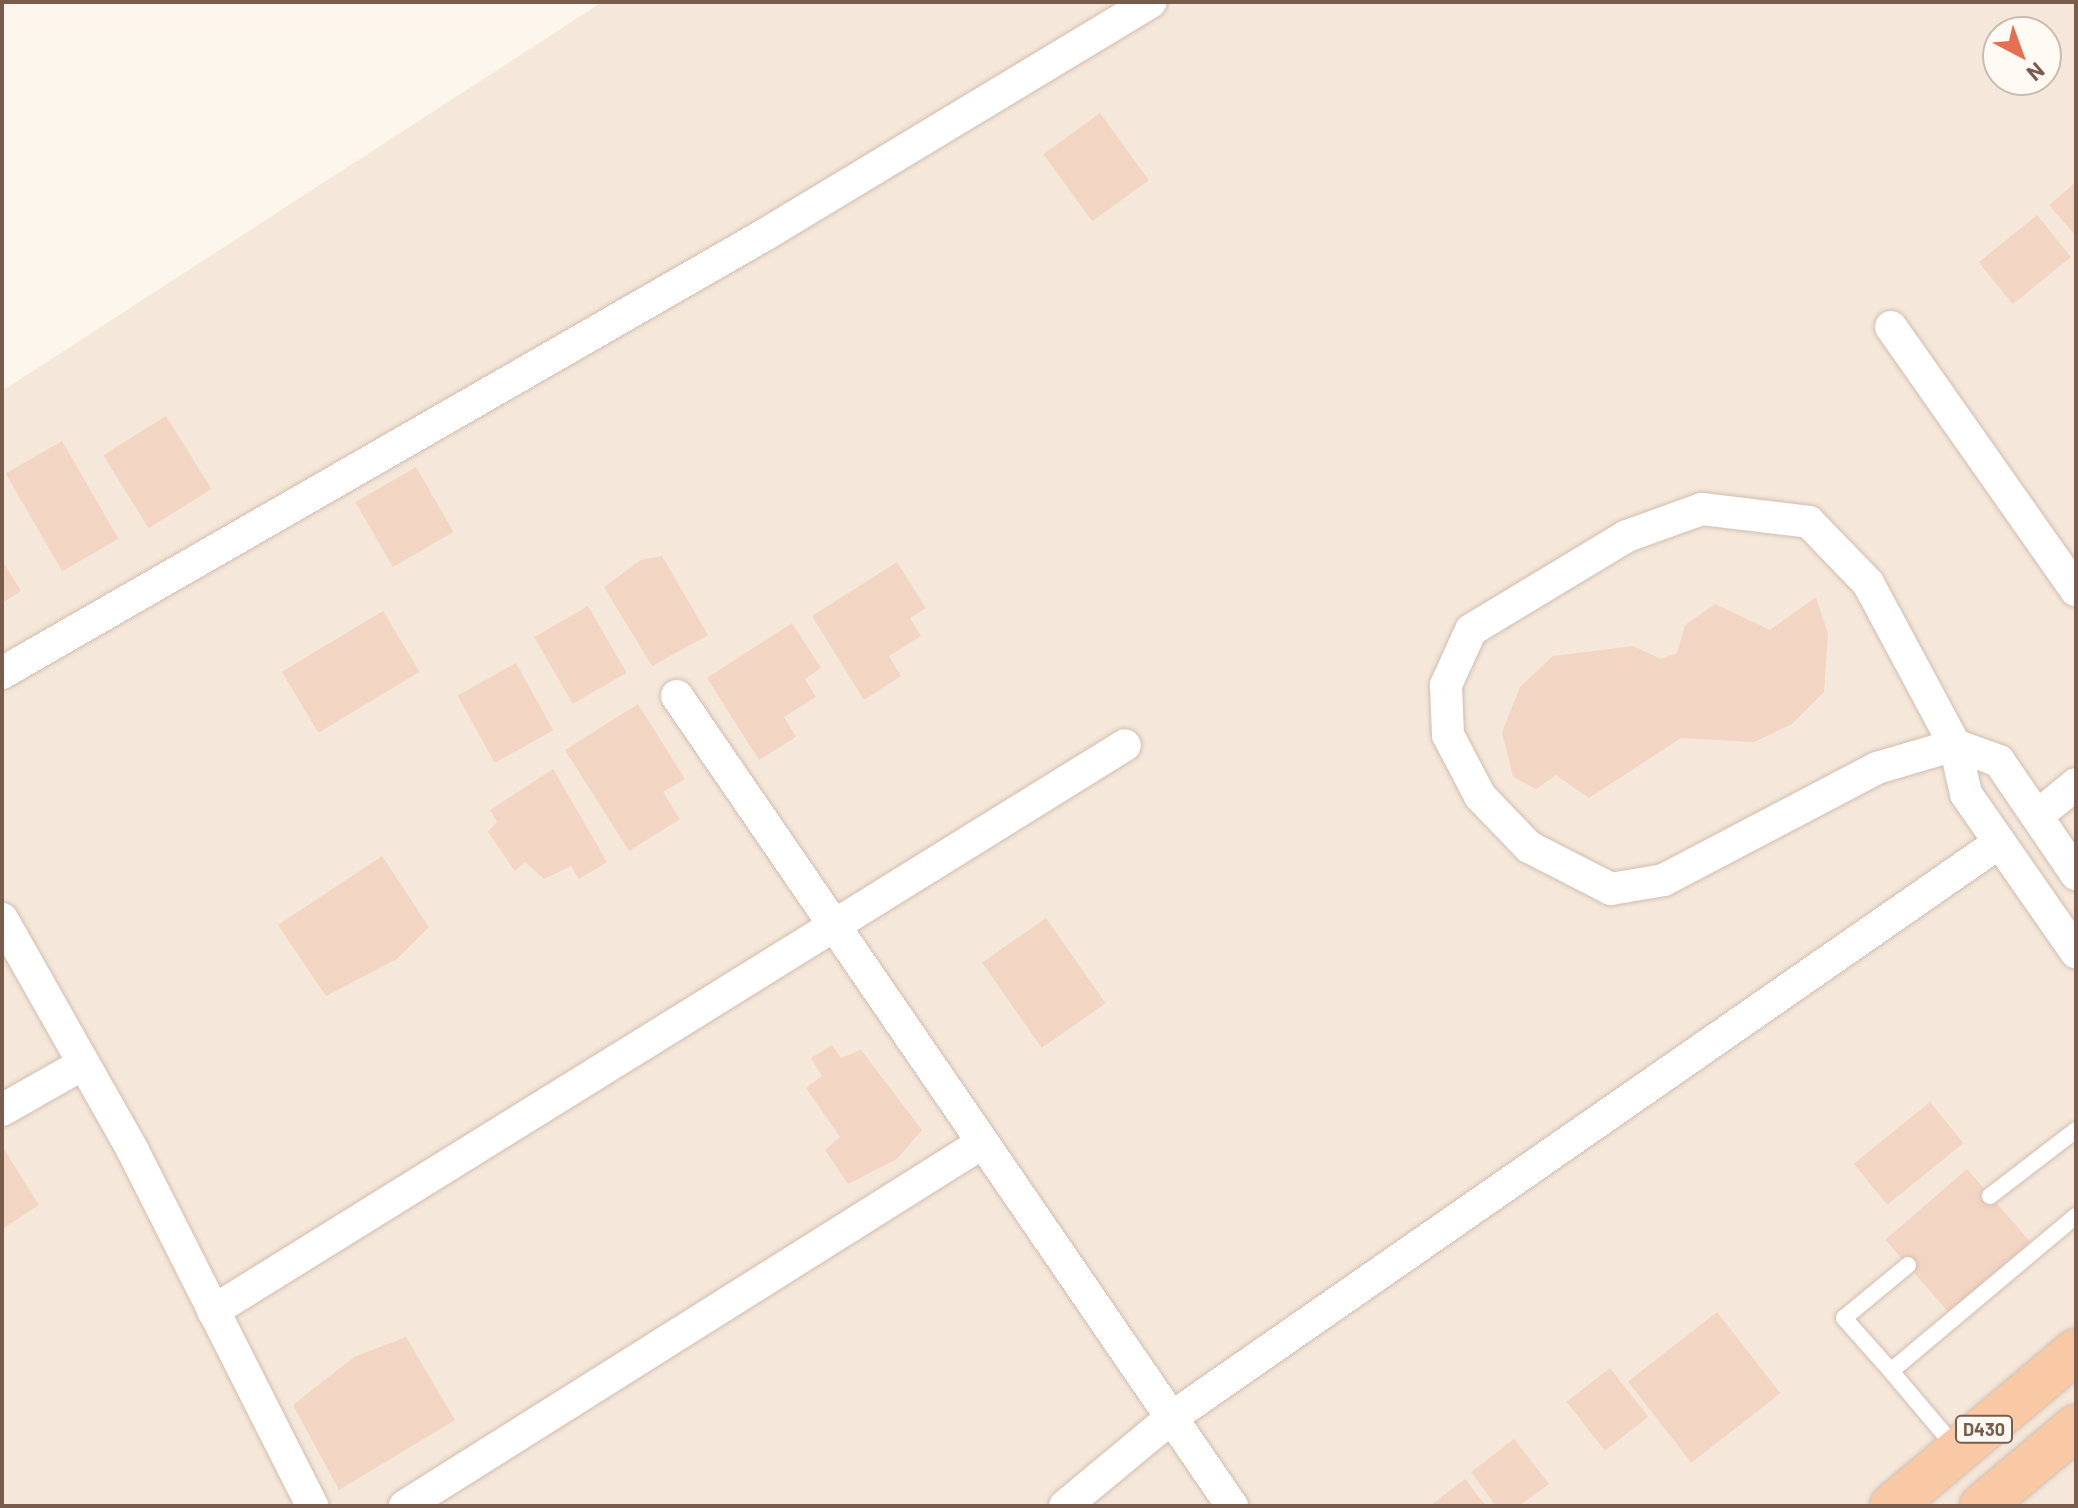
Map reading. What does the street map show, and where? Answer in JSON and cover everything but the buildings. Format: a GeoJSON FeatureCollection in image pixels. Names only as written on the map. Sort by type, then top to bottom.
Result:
{"type":"FeatureCollection","features":[{"type":"Feature","properties":{"kind":"highway","name":"D430"},"geometry":{"type":"LineString","coordinates":[[1892,1506],[2076,1351]]}},
{"type":"Feature","properties":{"kind":"highway","name":"D430"},"geometry":{"type":"LineString","coordinates":[[1982,1506],[2076,1427]]}},
{"type":"Feature","properties":{"kind":"street"},"geometry":{"type":"LineString","coordinates":[[2,673],[766,234],[1151,2]]}},
{"type":"Feature","properties":{"kind":"street"},"geometry":{"type":"LineString","coordinates":[[1891,327],[2076,590]]}},
{"type":"Feature","properties":{"kind":"street"},"geometry":{"type":"LineString","coordinates":[[2076,874],[1999,761],[1955,745],[1877,768],[1664,880],[1611,889],[1529,847],[1480,796],[1448,735],[1446,685],[1471,630],[1627,536],[1702,509],[1809,522],[1868,583],[1955,745],[1966,794],[2076,952]]}},
{"type":"Feature","properties":{"kind":"street"},"geometry":{"type":"LineString","coordinates":[[677,696],[1232,1506]]}},
{"type":"Feature","properties":{"kind":"street"},"geometry":{"type":"LineString","coordinates":[[213,1311],[1125,745]]}},
{"type":"Feature","properties":{"kind":"street"},"geometry":{"type":"LineString","coordinates":[[2037,816],[2076,784]]}},
{"type":"Feature","properties":{"kind":"street"},"geometry":{"type":"LineString","coordinates":[[1065,1506],[1171,1418],[2000,842]]}},
{"type":"Feature","properties":{"kind":"street"},"geometry":{"type":"LineString","coordinates":[[2,919],[83,1064],[312,1506]]}},
{"type":"Feature","properties":{"kind":"street"},"geometry":{"type":"LineString","coordinates":[[2,1110],[83,1064]]}},
{"type":"Feature","properties":{"kind":"street"},"geometry":{"type":"LineString","coordinates":[[405,1506],[982,1143]]}},
{"type":"Feature","properties":{"kind":"lane"},"geometry":{"type":"LineString","coordinates":[[1990,1196],[2076,1130]]}},
{"type":"Feature","properties":{"kind":"lane"},"geometry":{"type":"LineString","coordinates":[[1891,1371],[2076,1216]]}},
{"type":"Feature","properties":{"kind":"lane"},"geometry":{"type":"LineString","coordinates":[[1908,1265],[1844,1318],[1958,1450]]}},
{"type":"Feature","properties":{"kind":"shaded area"},"geometry":{"type":"Polygon","coordinates":[[[602,2],[2076,2],[2076,1506],[2,1506],[2,391],[602,2]]]}}]}
